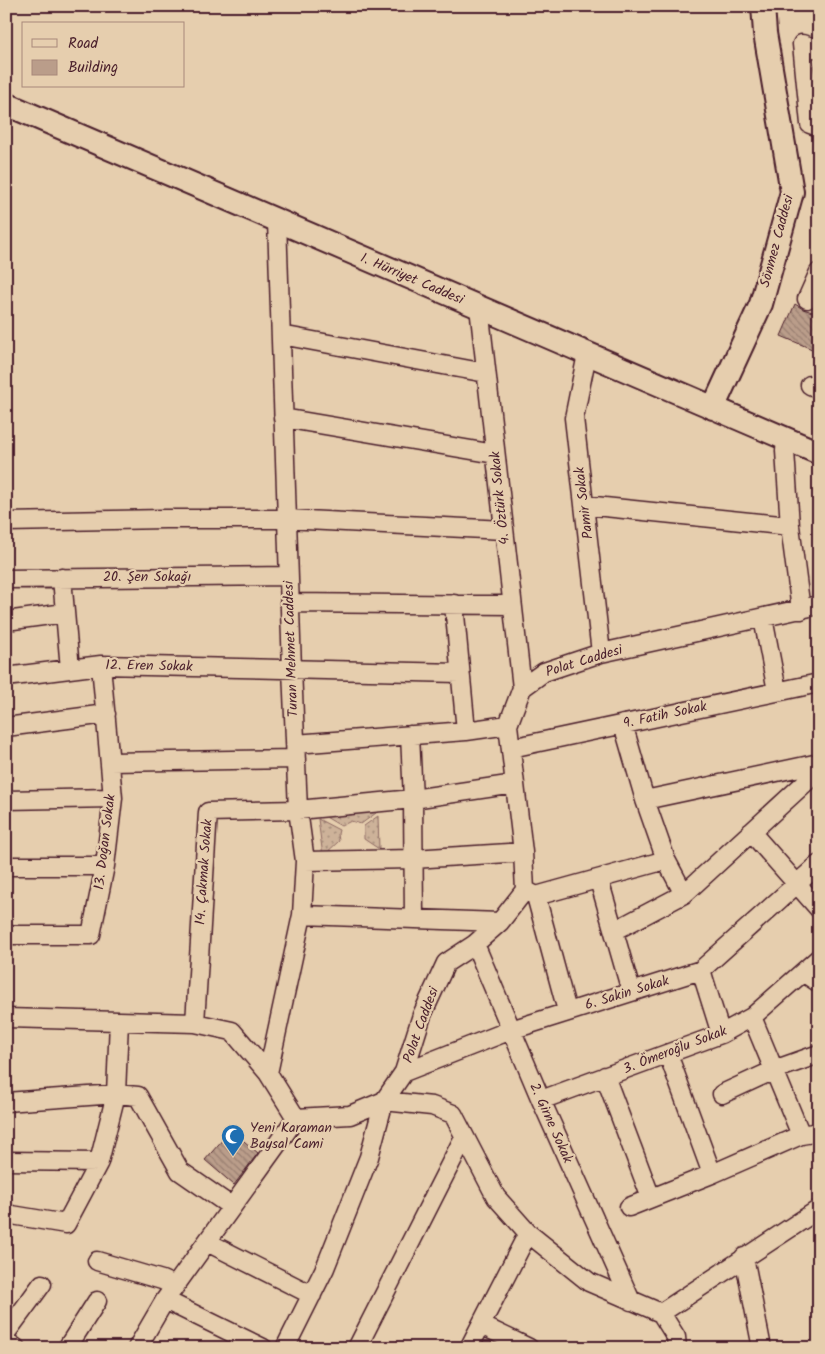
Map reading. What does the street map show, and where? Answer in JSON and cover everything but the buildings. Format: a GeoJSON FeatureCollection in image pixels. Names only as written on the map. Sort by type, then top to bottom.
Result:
{"type":"FeatureCollection","features":[{"type":"Feature","properties":{"kind":"main road","name":"Sönmez Caddesi"},"geometry":{"type":"LineString","coordinates":[[713,408],[761,304],[792,192],[765,33],[763,6]]}},
{"type":"Feature","properties":{"kind":"main road","name":"1. Hürriyet Caddesi"},"geometry":{"type":"LineString","coordinates":[[6,104],[819,453]]}},
{"type":"Feature","properties":{"kind":"street"},"geometry":{"type":"LineString","coordinates":[[819,49],[802,44],[810,124],[819,127]]}},
{"type":"Feature","properties":{"kind":"street","name":"Turan Mehmet Caddesi"},"geometry":{"type":"LineString","coordinates":[[268,1074],[302,915],[305,860],[298,810],[289,603],[278,220]]}},
{"type":"Feature","properties":{"kind":"street"},"geometry":{"type":"LineString","coordinates":[[807,300],[819,272]]}},
{"type":"Feature","properties":{"kind":"street","name":"4. Öztürk Sokak"},"geometry":{"type":"LineString","coordinates":[[479,307],[522,688]]}},
{"type":"Feature","properties":{"kind":"street"},"geometry":{"type":"LineString","coordinates":[[281,335],[486,373]]}},
{"type":"Feature","properties":{"kind":"street","name":"Pamir Sokak"},"geometry":{"type":"LineString","coordinates":[[588,354],[574,418],[601,653]]}},
{"type":"Feature","properties":{"kind":"street"},"geometry":{"type":"LineString","coordinates":[[283,418],[495,454]]}},
{"type":"Feature","properties":{"kind":"street"},"geometry":{"type":"LineString","coordinates":[[786,439],[785,451],[790,526],[801,610]]}},
{"type":"Feature","properties":{"kind":"street"},"geometry":{"type":"LineString","coordinates":[[585,505],[790,526]]}},
{"type":"Feature","properties":{"kind":"street"},"geometry":{"type":"LineString","coordinates":[[6,522],[165,519],[286,520],[504,530]]}},
{"type":"Feature","properties":{"kind":"street","name":"20. Şen Sokağı"},"geometry":{"type":"LineString","coordinates":[[6,579],[288,576]]}},
{"type":"Feature","properties":{"kind":"street"},"geometry":{"type":"LineString","coordinates":[[62,578],[70,669]]}},
{"type":"Feature","properties":{"kind":"street"},"geometry":{"type":"LineString","coordinates":[[289,603],[512,605]]}},
{"type":"Feature","properties":{"kind":"street"},"geometry":{"type":"LineString","coordinates":[[454,604],[459,673],[466,731]]}},
{"type":"Feature","properties":{"kind":"street","name":"Polat Caddesi"},"geometry":{"type":"LineString","coordinates":[[522,688],[544,672],[601,653],[819,606]]}},
{"type":"Feature","properties":{"kind":"street"},"geometry":{"type":"LineString","coordinates":[[6,621],[65,613]]}},
{"type":"Feature","properties":{"kind":"street"},"geometry":{"type":"LineString","coordinates":[[763,618],[777,691]]}},
{"type":"Feature","properties":{"kind":"street","name":"12. Eren Sokak"},"geometry":{"type":"LineString","coordinates":[[6,677],[101,665],[459,673]]}},
{"type":"Feature","properties":{"kind":"street","name":"13. Doğan Sokak"},"geometry":{"type":"LineString","coordinates":[[6,935],[91,935],[105,866],[113,798],[101,665]]}},
{"type":"Feature","properties":{"kind":"street","name":"9. Fatih Sokak"},"geometry":{"type":"LineString","coordinates":[[511,748],[819,682]]}},
{"type":"Feature","properties":{"kind":"street"},"geometry":{"type":"LineString","coordinates":[[522,688],[508,724],[523,852],[531,893],[567,1011]]}},
{"type":"Feature","properties":{"kind":"street"},"geometry":{"type":"LineString","coordinates":[[6,727],[106,714]]}},
{"type":"Feature","properties":{"kind":"street"},"geometry":{"type":"LineString","coordinates":[[110,762],[296,752],[410,735],[466,731],[508,724]]}},
{"type":"Feature","properties":{"kind":"street"},"geometry":{"type":"LineString","coordinates":[[623,724],[645,800],[666,860],[684,894]]}},
{"type":"Feature","properties":{"kind":"street"},"geometry":{"type":"LineString","coordinates":[[410,735],[413,799],[414,919]]}},
{"type":"Feature","properties":{"kind":"street"},"geometry":{"type":"LineString","coordinates":[[645,800],[819,764]]}},
{"type":"Feature","properties":{"kind":"street"},"geometry":{"type":"LineString","coordinates":[[614,931],[684,894],[819,770]]}},
{"type":"Feature","properties":{"kind":"street"},"geometry":{"type":"LineString","coordinates":[[298,810],[413,799],[515,784]]}},
{"type":"Feature","properties":{"kind":"street"},"geometry":{"type":"LineString","coordinates":[[6,800],[113,798]]}},
{"type":"Feature","properties":{"kind":"street","name":"14. Çakmak Sokak"},"geometry":{"type":"LineString","coordinates":[[195,1022],[208,812],[298,810]]}},
{"type":"Feature","properties":{"kind":"street"},"geometry":{"type":"LineString","coordinates":[[751,832],[819,909]]}},
{"type":"Feature","properties":{"kind":"street"},"geometry":{"type":"LineString","coordinates":[[305,860],[413,859],[523,852]]}},
{"type":"Feature","properties":{"kind":"street"},"geometry":{"type":"LineString","coordinates":[[531,893],[599,880],[666,860]]}},
{"type":"Feature","properties":{"kind":"street","name":"6. Sakin Sokak"},"geometry":{"type":"LineString","coordinates":[[404,1072],[511,1030],[701,970],[819,864]]}},
{"type":"Feature","properties":{"kind":"street"},"geometry":{"type":"LineString","coordinates":[[6,866],[105,866]]}},
{"type":"Feature","properties":{"kind":"street"},"geometry":{"type":"LineString","coordinates":[[599,880],[631,991]]}},
{"type":"Feature","properties":{"kind":"street","name":"Polat Caddesi"},"geometry":{"type":"LineString","coordinates":[[384,1101],[404,1072],[422,1015],[446,963],[475,944],[531,893]]}},
{"type":"Feature","properties":{"kind":"street"},"geometry":{"type":"LineString","coordinates":[[302,915],[500,922]]}},
{"type":"Feature","properties":{"kind":"street","name":"2. Girne Sokak"},"geometry":{"type":"LineString","coordinates":[[475,944],[541,1100],[631,1301]]}},
{"type":"Feature","properties":{"kind":"street","name":"3. Ömeroğlu Sokak"},"geometry":{"type":"LineString","coordinates":[[541,1100],[721,1034],[752,1017],[819,958]]}},
{"type":"Feature","properties":{"kind":"street"},"geometry":{"type":"LineString","coordinates":[[701,970],[721,1034]]}},
{"type":"Feature","properties":{"kind":"street"},"geometry":{"type":"LineString","coordinates":[[803,972],[819,983]]}},
{"type":"Feature","properties":{"kind":"street"},"geometry":{"type":"LineString","coordinates":[[629,1207],[810,1134],[774,1070],[752,1017]]}},
{"type":"Feature","properties":{"kind":"street"},"geometry":{"type":"LineString","coordinates":[[6,1018],[195,1022],[232,1031],[268,1074],[296,1118]]}},
{"type":"Feature","properties":{"kind":"street"},"geometry":{"type":"LineString","coordinates":[[6,1214],[66,1224],[99,1162],[116,1094],[120,1021]]}},
{"type":"Feature","properties":{"kind":"street"},"geometry":{"type":"LineString","coordinates":[[668,1054],[712,1174]]}},
{"type":"Feature","properties":{"kind":"street"},"geometry":{"type":"LineString","coordinates":[[722,1094],[774,1070],[819,1054]]}},
{"type":"Feature","properties":{"kind":"street"},"geometry":{"type":"LineString","coordinates":[[605,1076],[651,1198]]}},
{"type":"Feature","properties":{"kind":"street"},"geometry":{"type":"LineString","coordinates":[[6,1102],[116,1094],[138,1096],[180,1171],[232,1207]]}},
{"type":"Feature","properties":{"kind":"street"},"geometry":{"type":"LineString","coordinates":[[296,1118],[350,1115],[384,1101],[432,1106],[454,1114],[464,1137],[496,1196],[528,1233],[589,1282],[661,1313],[676,1337],[677,1348]]}},
{"type":"Feature","properties":{"kind":"street"},"geometry":{"type":"LineString","coordinates":[[285,1348],[325,1268],[368,1158],[384,1101]]}},
{"type":"Feature","properties":{"kind":"street"},"geometry":{"type":"LineString","coordinates":[[138,1348],[170,1293],[296,1118]]}},
{"type":"Feature","properties":{"kind":"street"},"geometry":{"type":"LineString","coordinates":[[357,1348],[464,1137]]}},
{"type":"Feature","properties":{"kind":"street"},"geometry":{"type":"LineString","coordinates":[[6,1161],[99,1162]]}},
{"type":"Feature","properties":{"kind":"street"},"geometry":{"type":"LineString","coordinates":[[661,1313],[819,1209]]}},
{"type":"Feature","properties":{"kind":"street"},"geometry":{"type":"LineString","coordinates":[[469,1348],[528,1233]]}},
{"type":"Feature","properties":{"kind":"street"},"geometry":{"type":"LineString","coordinates":[[207,1242],[312,1295]]}},
{"type":"Feature","properties":{"kind":"street"},"geometry":{"type":"LineString","coordinates":[[744,1257],[762,1348]]}},
{"type":"Feature","properties":{"kind":"street"},"geometry":{"type":"LineString","coordinates":[[97,1260],[162,1280],[170,1293],[263,1348]]}},
{"type":"Feature","properties":{"kind":"street"},"geometry":{"type":"LineString","coordinates":[[6,1333],[42,1284]]}},
{"type":"Feature","properties":{"kind":"street"},"geometry":{"type":"LineString","coordinates":[[67,1348],[97,1300]]}},
{"type":"Feature","properties":{"kind":"street"},"geometry":{"type":"LineString","coordinates":[[481,1325],[529,1348]]}},
{"type":"Feature","properties":{"kind":"street"},"geometry":{"type":"LineString","coordinates":[[6,1341],[16,1348]]}},
{"type":"Feature","properties":{"kind":"shaded area"},"geometry":{"type":"Polygon","coordinates":[[[375,812],[361,824],[351,821],[341,826],[324,816],[375,812]]]}},
{"type":"Feature","properties":{"kind":"shaded area"},"geometry":{"type":"Polygon","coordinates":[[[378,816],[379,849],[364,839],[364,826],[378,816]]]}},
{"type":"Feature","properties":{"kind":"shaded area"},"geometry":{"type":"Polygon","coordinates":[[[318,819],[339,830],[339,841],[323,856],[318,819]]]}},
{"type":"Feature","properties":{"kind":"place","name":"Yeni Karaman Baysal Cami"},"geometry":{"type":"Point","coordinates":[233,1157]}}]}
